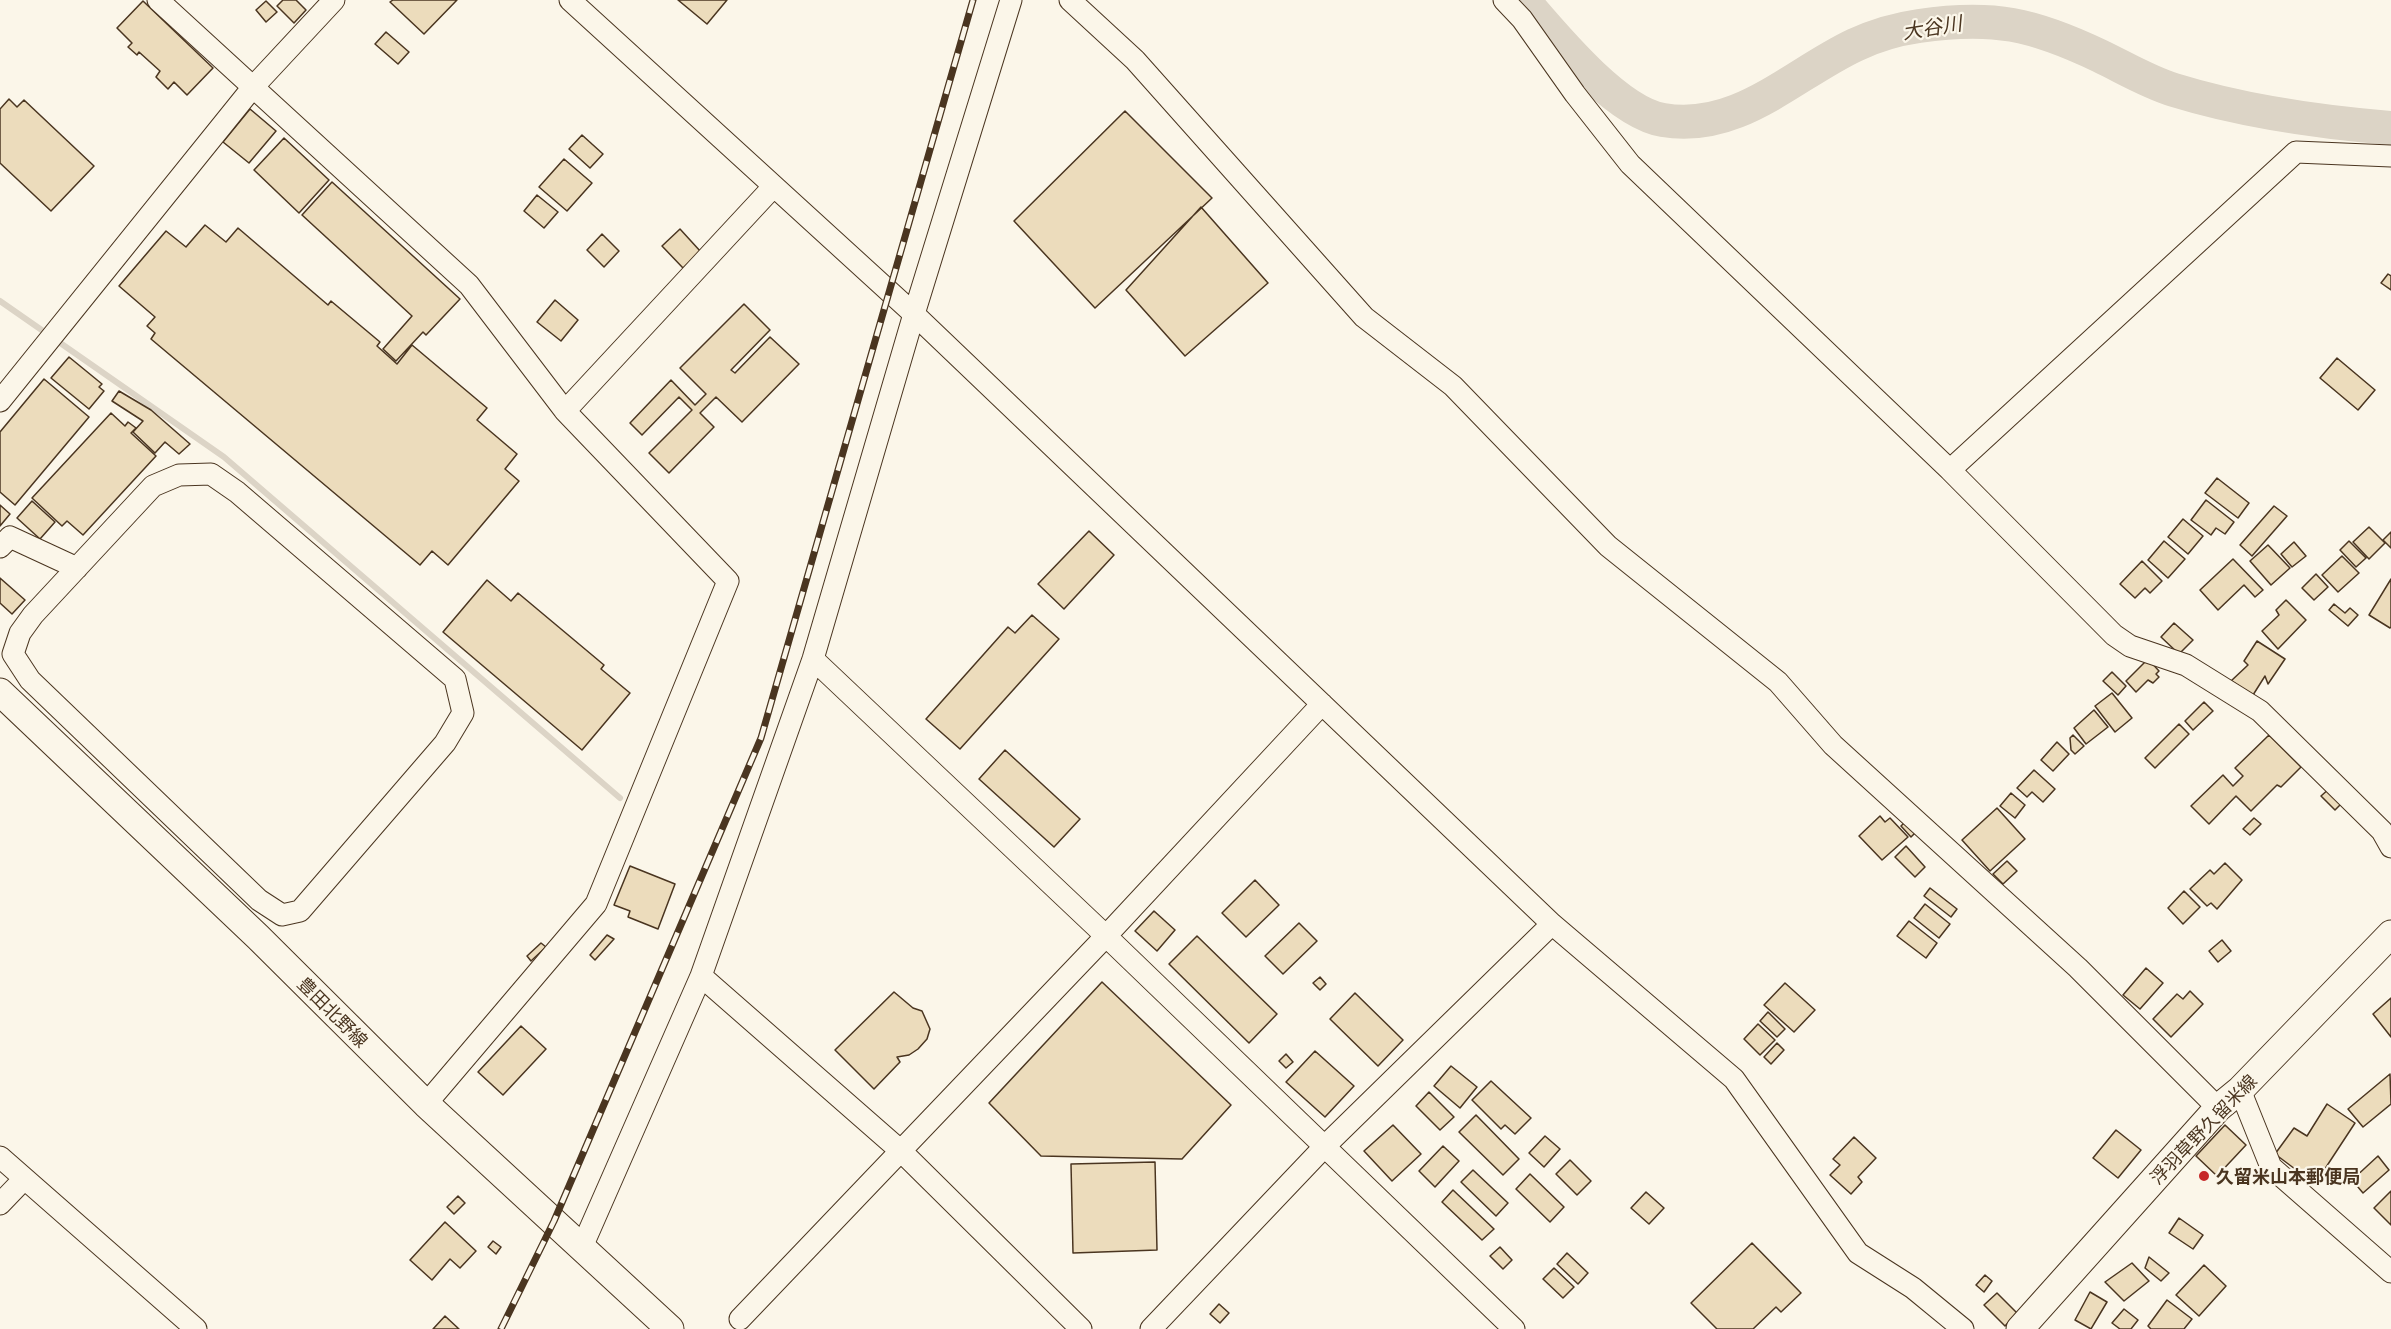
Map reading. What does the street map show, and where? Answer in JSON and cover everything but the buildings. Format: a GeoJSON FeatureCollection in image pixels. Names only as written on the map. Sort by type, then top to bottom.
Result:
{"type":"FeatureCollection","features":[{"type":"Feature","properties":{"kind":"main road","name":"豊田北野線"},"geometry":{"type":"LineString","coordinates":[[0,692],[258,937],[426,1104],[670,1329]]}},
{"type":"Feature","properties":{"kind":"main road","name":"浮羽草野久留米線"},"geometry":{"type":"LineString","coordinates":[[2020,1329],[2218,1108],[2240,1090],[2391,934]]}},
{"type":"Feature","properties":{"kind":"street"},"geometry":{"type":"LineString","coordinates":[[158,0],[469,285],[565,411],[728,582],[596,904],[426,1104]]}},
{"type":"Feature","properties":{"kind":"street"},"geometry":{"type":"LineString","coordinates":[[0,401],[252,87],[334,0]]}},
{"type":"Feature","properties":{"kind":"street"},"geometry":{"type":"LineString","coordinates":[[570,0],[914,314],[1552,924],[1734,1079],[1858,1253],[1913,1288],[1963,1329]]}},
{"type":"Feature","properties":{"kind":"street"},"geometry":{"type":"LineString","coordinates":[[582,1247],[701,976],[813,659],[914,314],[1011,0]]}},
{"type":"Feature","properties":{"kind":"street"},"geometry":{"type":"LineString","coordinates":[[1070,0],[1135,60],[1364,317],[1453,386],[1608,546],[1778,682],[1833,745],[2078,968],[2218,1108]]}},
{"type":"Feature","properties":{"kind":"street"},"geometry":{"type":"LineString","coordinates":[[1504,0],[1522,19],[1575,94],[1630,164],[1950,471],[2114,634],[2130,646],[2186,665],[2260,711],[2382,831],[2391,848]]}},
{"type":"Feature","properties":{"kind":"street"},"geometry":{"type":"LineString","coordinates":[[1950,471],[2296,152],[2391,156]]}},
{"type":"Feature","properties":{"kind":"street"},"geometry":{"type":"LineString","coordinates":[[565,411],[773,187]]}},
{"type":"Feature","properties":{"kind":"street"},"geometry":{"type":"LineString","coordinates":[[179,474],[211,474],[237,492],[455,679],[463,713],[445,742],[300,911],[282,915],[259,900],[30,680],[13,654],[20,633],[33,615],[77,568],[153,486],[179,474]]}},
{"type":"Feature","properties":{"kind":"street"},"geometry":{"type":"LineString","coordinates":[[0,547],[10,537],[77,568]]}},
{"type":"Feature","properties":{"kind":"street"},"geometry":{"type":"LineString","coordinates":[[813,659],[1107,936],[1514,1329]]}},
{"type":"Feature","properties":{"kind":"street"},"geometry":{"type":"LineString","coordinates":[[740,1319],[1107,936],[1322,704]]}},
{"type":"Feature","properties":{"kind":"street"},"geometry":{"type":"LineString","coordinates":[[1151,1329],[1325,1146],[1552,924]]}},
{"type":"Feature","properties":{"kind":"street"},"geometry":{"type":"LineString","coordinates":[[701,976],[902,1152],[1081,1329]]}},
{"type":"Feature","properties":{"kind":"street"},"geometry":{"type":"LineString","coordinates":[[2240,1090],[2271,1167],[2391,1272]]}},
{"type":"Feature","properties":{"kind":"street"},"geometry":{"type":"LineString","coordinates":[[0,1156],[195,1329]]}},
{"type":"Feature","properties":{"kind":"street"},"geometry":{"type":"LineString","coordinates":[[0,1203],[24,1179]]}},
{"type":"Feature","properties":{"kind":"waterway","name":"大谷川"},"geometry":{"type":"LineString","coordinates":[[1523,0],[1569,52],[1606,88],[1645,114],[1663,120],[1690,122],[1716,118],[1740,110],[1832,57],[1878,36],[1919,26],[1991,22],[2054,36],[2155,83],[2201,98],[2282,115],[2391,128]]}},
{"type":"Feature","properties":{"kind":"waterway"},"geometry":{"type":"LineString","coordinates":[[0,301],[224,457],[620,798]]}},
{"type":"Feature","properties":{"kind":"railway"},"geometry":{"type":"LineString","coordinates":[[501,1329],[554,1221],[761,738],[973,0]]}},
{"type":"Feature","properties":{"kind":"place","name":"久留米山本郵便局"},"geometry":{"type":"Point","coordinates":[2204,1176]}}]}
